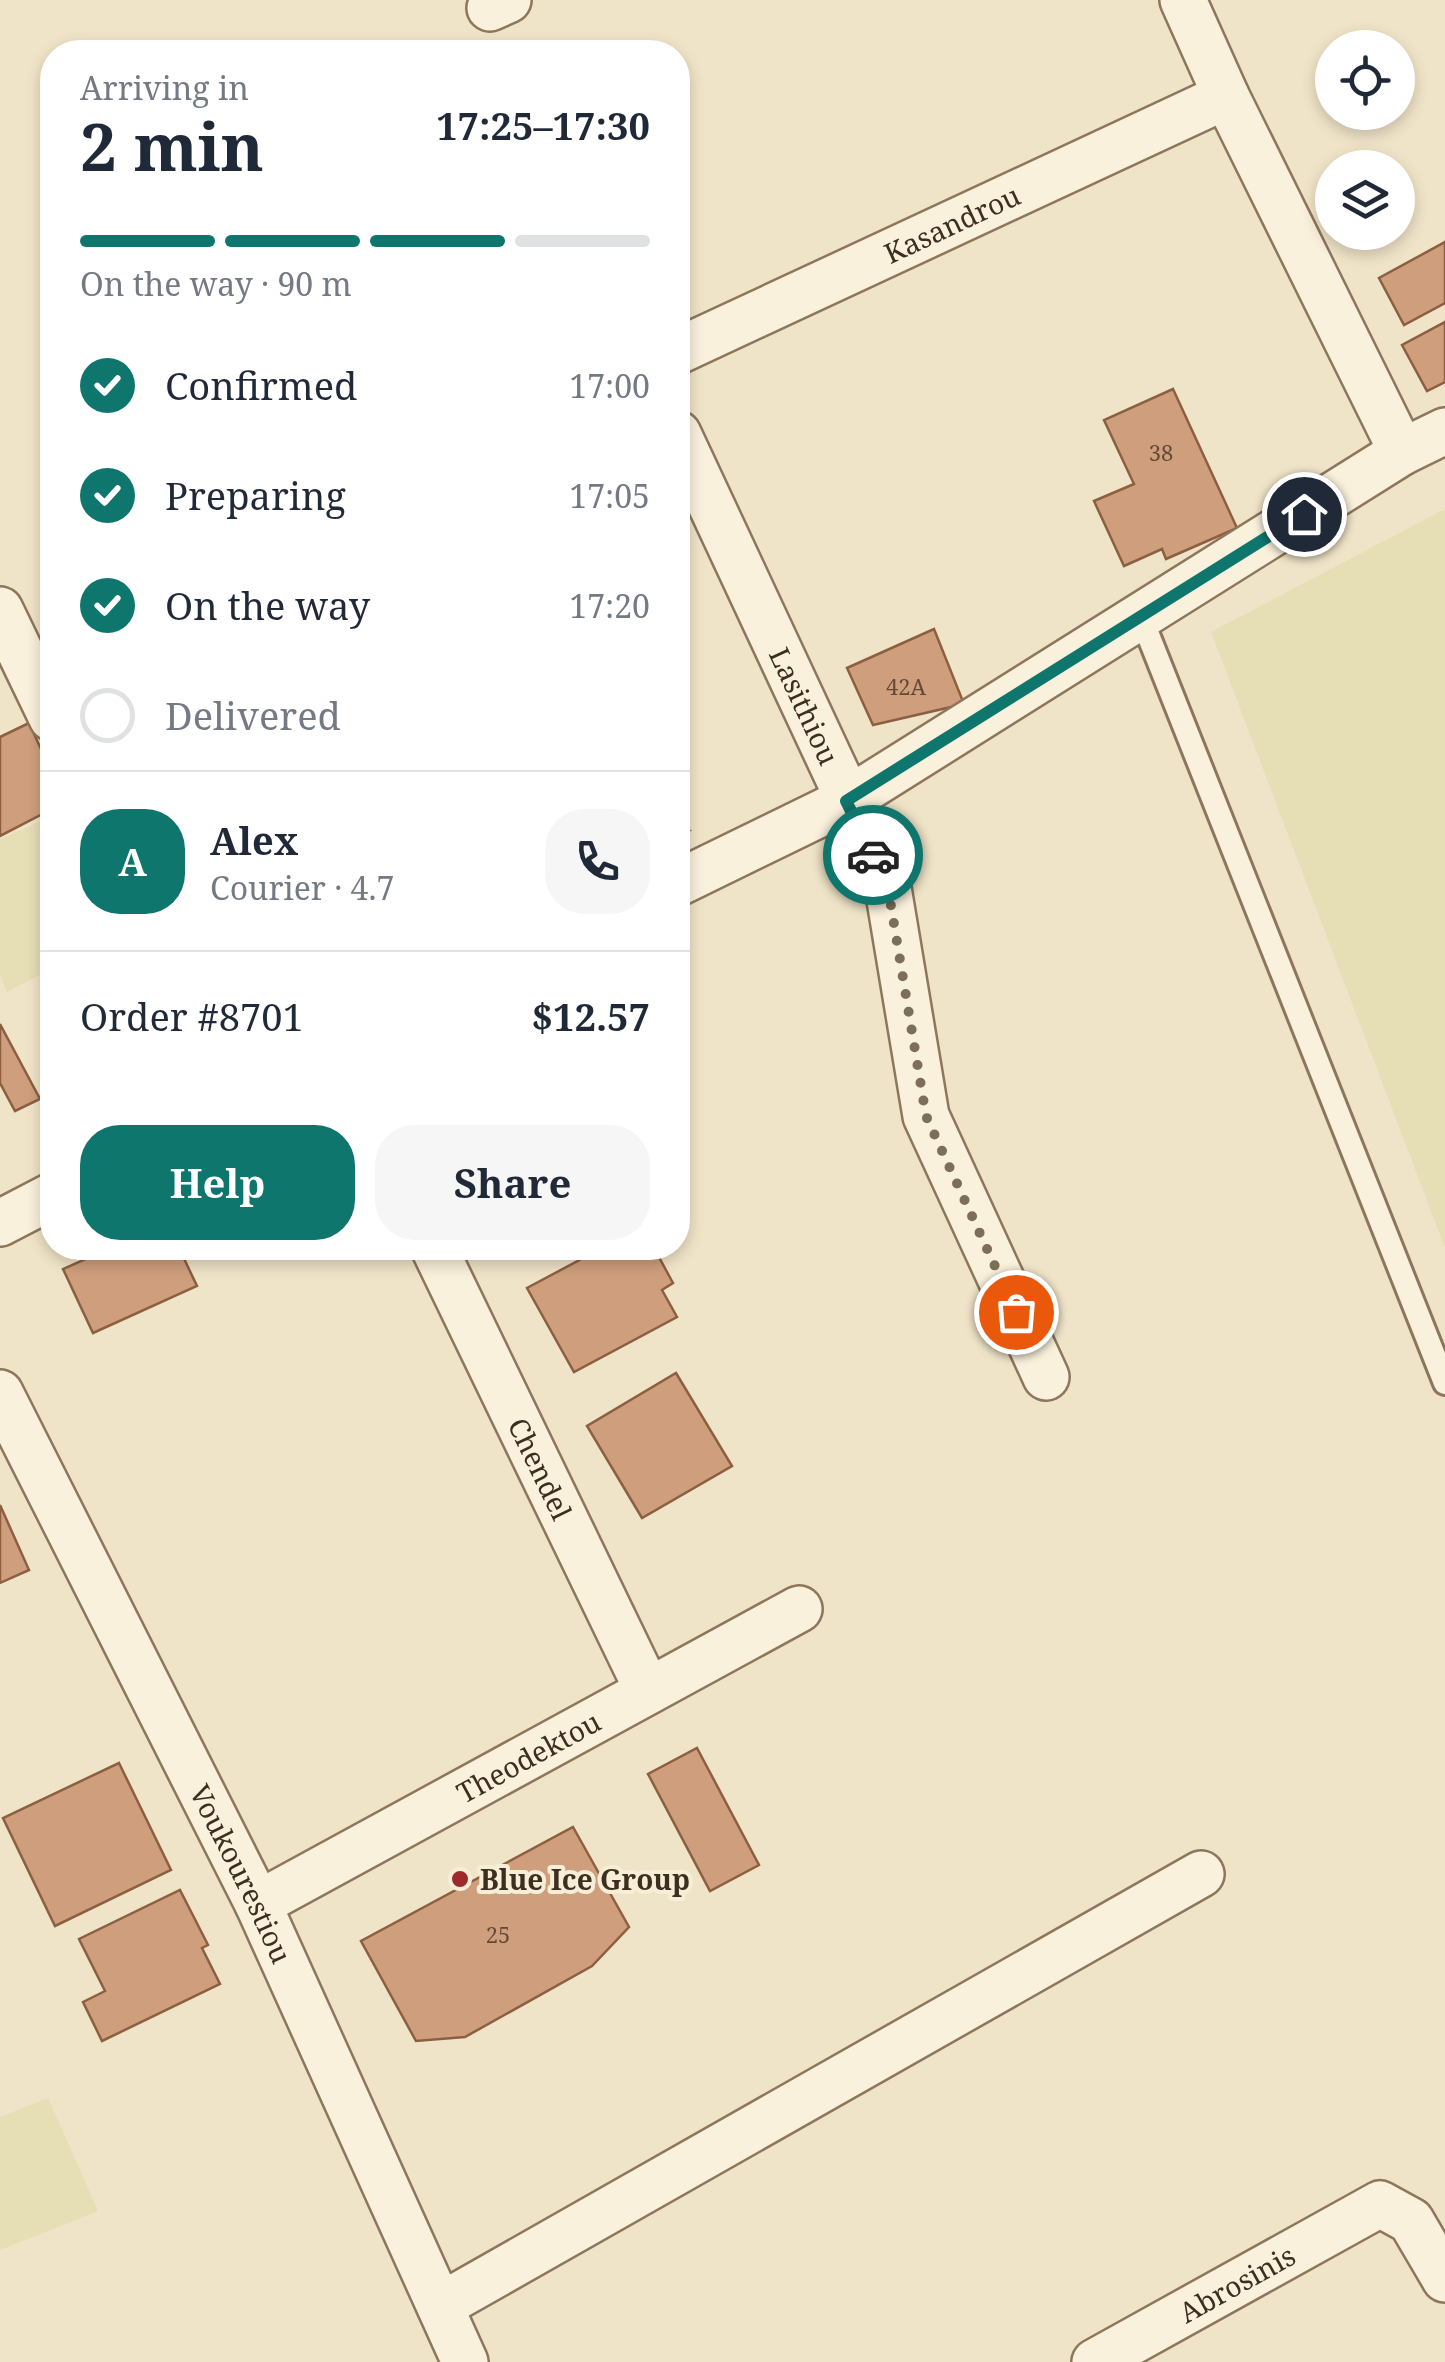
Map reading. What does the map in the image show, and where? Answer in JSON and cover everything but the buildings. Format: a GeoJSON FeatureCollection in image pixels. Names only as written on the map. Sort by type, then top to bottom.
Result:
{"type":"FeatureCollection","features":[{"type":"Feature","properties":{"kind":"street"},"geometry":{"type":"LineString","coordinates":[[1183,0],[1226,96],[1402,452]]}},
{"type":"Feature","properties":{"kind":"street","name":"Kasandrou"},"geometry":{"type":"LineString","coordinates":[[690,345],[1226,96]]}},
{"type":"Feature","properties":{"kind":"street"},"geometry":{"type":"LineString","coordinates":[[690,877],[846,801],[1402,452],[1445,432]]}},
{"type":"Feature","properties":{"kind":"street","name":"Lasithiou"},"geometry":{"type":"LineString","coordinates":[[690,460],[887,882],[926,1116],[1046,1377]]}},
{"type":"Feature","properties":{"kind":"street"},"geometry":{"type":"LineString","coordinates":[[24,630],[40,680]]}},
{"type":"Feature","properties":{"kind":"street"},"geometry":{"type":"LineString","coordinates":[[0,1223],[40,1202]]}},
{"type":"Feature","properties":{"kind":"street","name":"Chendel"},"geometry":{"type":"LineString","coordinates":[[440,1260],[648,1691]]}},
{"type":"Feature","properties":{"kind":"street","name":"Voukourestiou"},"geometry":{"type":"LineString","coordinates":[[0,1393],[258,1904],[465,2362]]}},
{"type":"Feature","properties":{"kind":"street","name":"Theodektou"},"geometry":{"type":"LineString","coordinates":[[258,1904],[798,1609]]}},
{"type":"Feature","properties":{"kind":"street"},"geometry":{"type":"LineString","coordinates":[[440,2306],[1201,1874]]}},
{"type":"Feature","properties":{"kind":"street","name":"Abrosinis"},"geometry":{"type":"LineString","coordinates":[[1095,2362],[1380,2204],[1412,2221],[1445,2278]]}},
{"type":"Feature","properties":{"kind":"lane"},"geometry":{"type":"LineString","coordinates":[[1141,618],[1445,1383]]}},
{"type":"Feature","properties":{"kind":"shaded area"},"geometry":{"type":"Polygon","coordinates":[[[1445,509],[1445,1248],[1211,632],[1445,509]]]}},
{"type":"Feature","properties":{"kind":"shaded area"},"geometry":{"type":"Polygon","coordinates":[[[40,821],[40,975],[7,992],[0,975],[0,839],[40,821]]]}},
{"type":"Feature","properties":{"kind":"shaded area"},"geometry":{"type":"Polygon","coordinates":[[[48,2098],[98,2211],[0,2250],[0,2117],[48,2098]]]}},
{"type":"Feature","properties":{"kind":"way so far"},"geometry":{"type":"LineString","coordinates":[[873,855],[887,882],[926,1116],[1016,1312]]}},
{"type":"Feature","properties":{"kind":"place","name":"Blue Ice Group"},"geometry":{"type":"Point","coordinates":[460,1879]}},
{"type":"Feature","properties":{"kind":"route"},"geometry":{"type":"LineString","coordinates":[[873,855],[846,801],[1304,514]]}}]}
